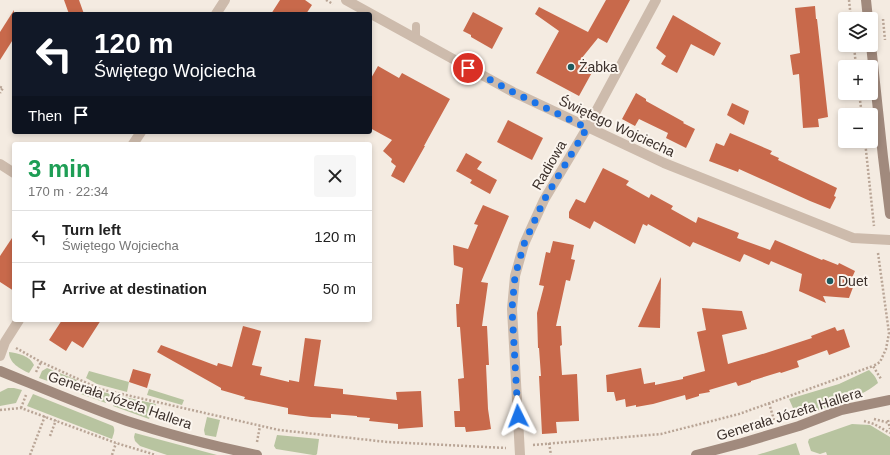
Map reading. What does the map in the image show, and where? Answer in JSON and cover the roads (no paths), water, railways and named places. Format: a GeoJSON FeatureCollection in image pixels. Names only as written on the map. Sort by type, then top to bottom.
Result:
{"type":"FeatureCollection","features":[{"type":"Feature","properties":{"kind":"street"},"geometry":{"type":"LineString","coordinates":[[217,12],[225,0]]}},
{"type":"Feature","properties":{"kind":"street","name":"Świętego Wojciecha"},"geometry":{"type":"LineString","coordinates":[[346,0],[368,12]]}},
{"type":"Feature","properties":{"kind":"street","name":"Radiowa"},"geometry":{"type":"LineString","coordinates":[[520,451],[512,309],[515,276],[524,244],[544,200],[587,128],[656,0]]}},
{"type":"Feature","properties":{"kind":"street"},"geometry":{"type":"LineString","coordinates":[[866,0],[867,12]]}},
{"type":"Feature","properties":{"kind":"street","name":"Świętego Wojciecha"},"geometry":{"type":"LineString","coordinates":[[372,14],[513,92],[664,164],[853,238],[890,240]]}},
{"type":"Feature","properties":{"kind":"street"},"geometry":{"type":"LineString","coordinates":[[872,52],[890,214]]}},
{"type":"Feature","properties":{"kind":"street"},"geometry":{"type":"LineString","coordinates":[[0,166],[12,172]]}},
{"type":"Feature","properties":{"kind":"street"},"geometry":{"type":"LineString","coordinates":[[0,356],[5,342],[18,322]]}},
{"type":"Feature","properties":{"kind":"street","name":"Generała Józefa Hallera"},"geometry":{"type":"LineString","coordinates":[[0,371],[60,396],[133,423],[199,442],[257,455]]}},
{"type":"Feature","properties":{"kind":"street","name":"Generała Józefa Hallera"},"geometry":{"type":"LineString","coordinates":[[696,455],[799,426],[841,410],[890,400]]}},
{"type":"Feature","properties":{"kind":"lane"},"geometry":{"type":"LineString","coordinates":[[416,26],[416,39]]}},
{"type":"Feature","properties":{"kind":"place","name":"Żabka"},"geometry":{"type":"Point","coordinates":[571,67]}},
{"type":"Feature","properties":{"kind":"place","name":"Duet"},"geometry":{"type":"Point","coordinates":[830,281]}}]}
